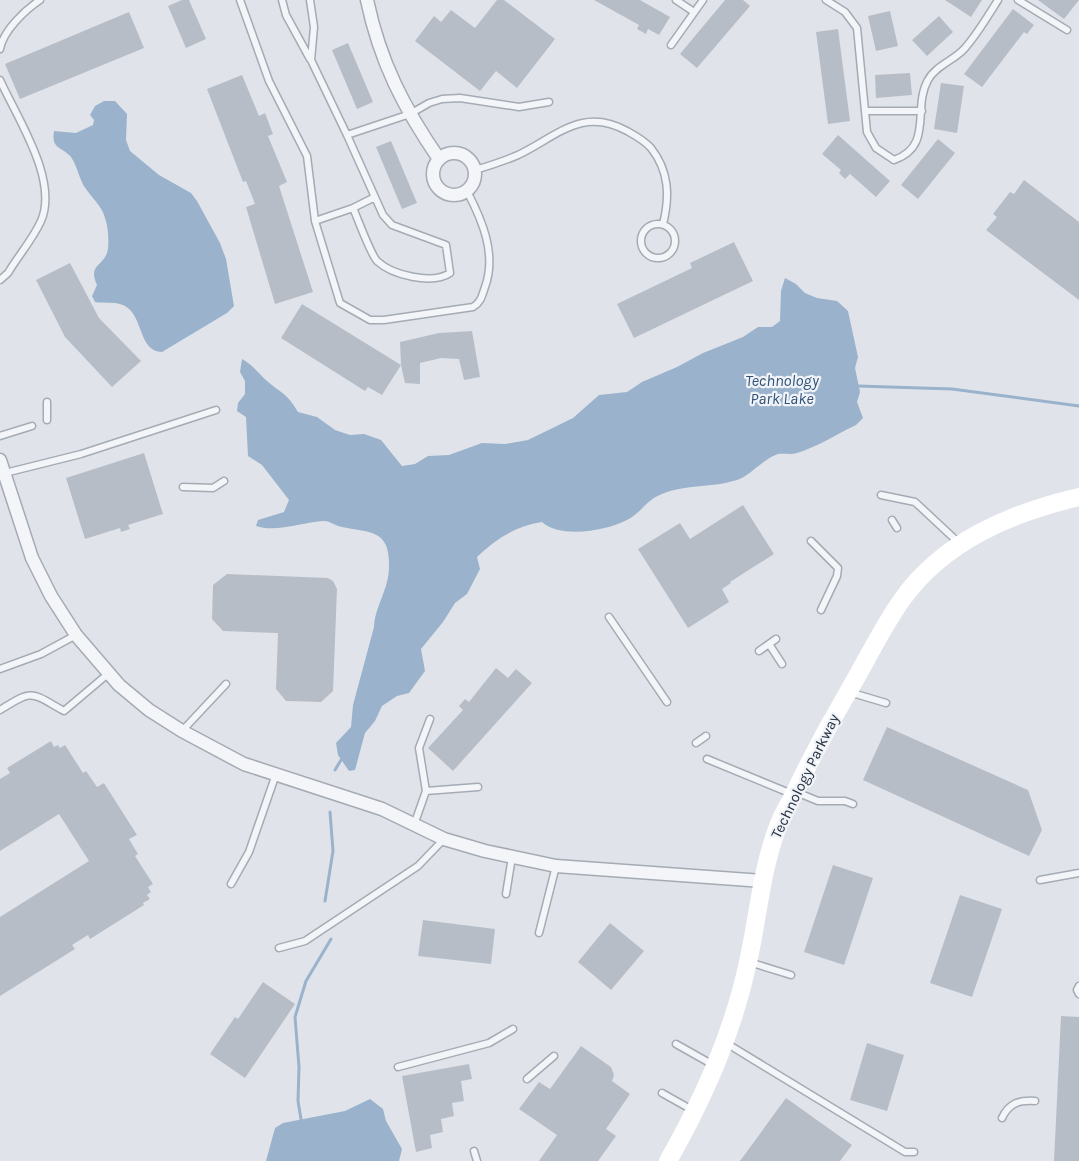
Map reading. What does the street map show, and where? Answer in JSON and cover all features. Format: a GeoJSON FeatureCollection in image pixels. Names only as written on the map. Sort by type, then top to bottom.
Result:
{"type":"FeatureCollection","features":[{"type":"Feature","properties":{"kind":"street"},"geometry":{"type":"LineString","coordinates":[[367,0],[381,53],[394,85],[410,114],[440,159]]}},
{"type":"Feature","properties":{"kind":"street"},"geometry":{"type":"LineString","coordinates":[[456,153],[464,156],[471,162],[475,170],[475,178],[466,191],[457,195],[446,193],[438,188],[434,178],[434,168],[440,159],[447,154],[456,153]]}},
{"type":"Feature","properties":{"kind":"street"},"geometry":{"type":"LineString","coordinates":[[0,460],[32,558],[51,596],[76,635],[120,685],[149,710],[182,730],[244,764],[382,809],[444,839],[512,857],[556,866],[763,881]]}},
{"type":"Feature","properties":{"kind":"street","name":"Technology Parkway"},"geometry":{"type":"LineString","coordinates":[[668,1161],[695,1112],[726,1042],[748,962],[763,881],[777,828],[820,740],[902,600],[925,573],[960,544],[1011,516],[1041,506],[1079,497]]}},
{"type":"Feature","properties":{"kind":"lane"},"geometry":{"type":"LineString","coordinates":[[0,49],[22,15],[40,0]]}},
{"type":"Feature","properties":{"kind":"lane"},"geometry":{"type":"LineString","coordinates":[[240,0],[241,9],[269,81],[307,156],[315,221],[340,303],[370,320],[384,320],[473,307],[479,303],[489,276],[488,244],[479,215],[466,191]]}},
{"type":"Feature","properties":{"kind":"lane"},"geometry":{"type":"LineString","coordinates":[[282,0],[286,15],[311,60],[383,215],[392,225],[446,245],[450,273],[443,278],[408,277],[377,260],[352,208]]}},
{"type":"Feature","properties":{"kind":"lane"},"geometry":{"type":"LineString","coordinates":[[310,0],[314,27],[311,60]]}},
{"type":"Feature","properties":{"kind":"lane"},"geometry":{"type":"LineString","coordinates":[[676,0],[694,12]]}},
{"type":"Feature","properties":{"kind":"lane"},"geometry":{"type":"LineString","coordinates":[[671,44],[703,0]]}},
{"type":"Feature","properties":{"kind":"lane"},"geometry":{"type":"LineString","coordinates":[[826,0],[845,12],[857,28],[865,111],[870,140],[876,148],[894,160],[903,157],[920,137],[927,81],[965,48],[998,0]]}},
{"type":"Feature","properties":{"kind":"lane"},"geometry":{"type":"LineString","coordinates":[[1018,0],[1067,30]]}},
{"type":"Feature","properties":{"kind":"lane"},"geometry":{"type":"LineString","coordinates":[[0,80],[43,171],[46,193],[41,220],[8,273],[0,280]]}},
{"type":"Feature","properties":{"kind":"lane"},"geometry":{"type":"LineString","coordinates":[[347,135],[410,114],[429,103],[442,99],[460,98],[519,106],[549,102]]}},
{"type":"Feature","properties":{"kind":"lane"},"geometry":{"type":"LineString","coordinates":[[865,111],[922,111]]}},
{"type":"Feature","properties":{"kind":"lane"},"geometry":{"type":"LineString","coordinates":[[475,170],[518,155],[572,125],[595,120],[614,125],[645,141],[659,158],[669,188],[663,224]]}},
{"type":"Feature","properties":{"kind":"lane"},"geometry":{"type":"LineString","coordinates":[[315,221],[376,197]]}},
{"type":"Feature","properties":{"kind":"lane"},"geometry":{"type":"LineString","coordinates":[[663,224],[669,228],[676,241],[673,253],[660,260],[647,255],[642,244],[643,231],[651,225],[663,224]]}},
{"type":"Feature","properties":{"kind":"lane"},"geometry":{"type":"LineString","coordinates":[[47,402],[47,420]]}},
{"type":"Feature","properties":{"kind":"lane"},"geometry":{"type":"LineString","coordinates":[[5,474],[81,454],[216,410]]}},
{"type":"Feature","properties":{"kind":"lane"},"geometry":{"type":"LineString","coordinates":[[0,436],[32,426]]}},
{"type":"Feature","properties":{"kind":"lane"},"geometry":{"type":"LineString","coordinates":[[182,487],[213,488],[224,481]]}},
{"type":"Feature","properties":{"kind":"lane"},"geometry":{"type":"LineString","coordinates":[[881,495],[915,502],[960,544]]}},
{"type":"Feature","properties":{"kind":"lane"},"geometry":{"type":"LineString","coordinates":[[892,520],[898,528]]}},
{"type":"Feature","properties":{"kind":"lane"},"geometry":{"type":"LineString","coordinates":[[812,541],[838,568],[837,576],[820,610]]}},
{"type":"Feature","properties":{"kind":"lane"},"geometry":{"type":"LineString","coordinates":[[609,617],[667,702]]}},
{"type":"Feature","properties":{"kind":"lane"},"geometry":{"type":"LineString","coordinates":[[0,669],[28,660],[76,635]]}},
{"type":"Feature","properties":{"kind":"lane"},"geometry":{"type":"LineString","coordinates":[[759,651],[776,639]]}},
{"type":"Feature","properties":{"kind":"lane"},"geometry":{"type":"LineString","coordinates":[[769,644],[782,664]]}},
{"type":"Feature","properties":{"kind":"lane"},"geometry":{"type":"LineString","coordinates":[[0,710],[25,695],[34,694],[64,711],[109,673]]}},
{"type":"Feature","properties":{"kind":"lane"},"geometry":{"type":"LineString","coordinates":[[182,730],[226,684]]}},
{"type":"Feature","properties":{"kind":"lane"},"geometry":{"type":"LineString","coordinates":[[848,692],[886,704]]}},
{"type":"Feature","properties":{"kind":"lane"},"geometry":{"type":"LineString","coordinates":[[414,825],[426,791],[419,748],[430,719]]}},
{"type":"Feature","properties":{"kind":"lane"},"geometry":{"type":"LineString","coordinates":[[696,743],[706,736]]}},
{"type":"Feature","properties":{"kind":"lane"},"geometry":{"type":"LineString","coordinates":[[707,759],[818,801],[845,800],[853,804]]}},
{"type":"Feature","properties":{"kind":"lane"},"geometry":{"type":"LineString","coordinates":[[231,884],[248,852],[276,773]]}},
{"type":"Feature","properties":{"kind":"lane"},"geometry":{"type":"LineString","coordinates":[[426,791],[478,787]]}},
{"type":"Feature","properties":{"kind":"lane"},"geometry":{"type":"LineString","coordinates":[[280,948],[305,941],[410,871],[444,839]]}},
{"type":"Feature","properties":{"kind":"lane"},"geometry":{"type":"LineString","coordinates":[[506,894],[512,857]]}},
{"type":"Feature","properties":{"kind":"lane"},"geometry":{"type":"LineString","coordinates":[[539,933],[556,866]]}},
{"type":"Feature","properties":{"kind":"lane"},"geometry":{"type":"LineString","coordinates":[[1040,880],[1079,873]]}},
{"type":"Feature","properties":{"kind":"lane"},"geometry":{"type":"LineString","coordinates":[[748,962],[791,975]]}},
{"type":"Feature","properties":{"kind":"lane"},"geometry":{"type":"LineString","coordinates":[[1079,986],[1077,990],[1079,994]]}},
{"type":"Feature","properties":{"kind":"lane"},"geometry":{"type":"LineString","coordinates":[[398,1067],[489,1043],[513,1028]]}},
{"type":"Feature","properties":{"kind":"lane"},"geometry":{"type":"LineString","coordinates":[[726,1042],[905,1152],[914,1152]]}},
{"type":"Feature","properties":{"kind":"lane"},"geometry":{"type":"LineString","coordinates":[[676,1044],[716,1067]]}},
{"type":"Feature","properties":{"kind":"lane"},"geometry":{"type":"LineString","coordinates":[[527,1079],[554,1056]]}},
{"type":"Feature","properties":{"kind":"lane"},"geometry":{"type":"LineString","coordinates":[[662,1093],[695,1112]]}},
{"type":"Feature","properties":{"kind":"lane"},"geometry":{"type":"LineString","coordinates":[[1002,1118],[1007,1108],[1021,1100],[1035,1101]]}},
{"type":"Feature","properties":{"kind":"lane"},"geometry":{"type":"LineString","coordinates":[[474,1151],[478,1161]]}},
{"type":"Feature","properties":{"kind":"water"},"geometry":{"type":"Polygon","coordinates":[[[104,101],[115,101],[127,114],[126,140],[130,151],[159,175],[191,193],[220,243],[226,259],[234,306],[227,313],[162,352],[154,350],[149,346],[131,311],[125,306],[95,302],[92,296],[97,285],[94,273],[95,269],[104,259],[108,249],[106,221],[102,210],[80,178],[71,157],[54,142],[54,131],[76,133],[93,125],[94,120],[90,115],[95,106],[104,101]]]}},
{"type":"Feature","properties":{"kind":"water","name":"Technology Park Lake"},"geometry":{"type":"Polygon","coordinates":[[[785,278],[796,284],[805,293],[817,298],[837,301],[848,311],[858,357],[855,368],[860,392],[857,402],[863,418],[856,425],[812,447],[795,454],[772,456],[747,475],[737,480],[680,489],[662,494],[629,519],[609,527],[572,532],[550,527],[542,522],[515,530],[491,544],[477,557],[480,569],[467,594],[455,603],[443,622],[421,649],[425,671],[409,693],[397,696],[382,706],[375,721],[365,733],[355,770],[349,771],[338,755],[336,743],[351,727],[353,705],[388,575],[389,567],[386,546],[377,535],[326,521],[281,528],[256,526],[258,520],[284,512],[289,500],[262,465],[248,456],[246,417],[237,411],[238,403],[245,394],[245,381],[240,372],[242,359],[287,397],[298,412],[317,417],[335,430],[350,435],[364,434],[381,440],[402,466],[415,464],[428,456],[449,455],[482,443],[505,444],[528,440],[573,418],[599,395],[627,392],[642,382],[703,353],[743,337],[758,327],[772,327],[780,321],[781,291],[785,278]]]}},
{"type":"Feature","properties":{"kind":"water"},"geometry":{"type":"Polygon","coordinates":[[[370,1099],[383,1109],[386,1121],[402,1149],[399,1161],[266,1161],[275,1128],[283,1123],[345,1111],[370,1099]]]}},
{"type":"Feature","properties":{"kind":"building"},"geometry":{"type":"Polygon","coordinates":[[[182,0],[189,0],[206,39],[186,48],[168,6],[182,0]]]}},
{"type":"Feature","properties":{"kind":"building"},"geometry":{"type":"Polygon","coordinates":[[[497,0],[504,0],[555,39],[517,88],[496,71],[480,91],[415,41],[434,16],[441,22],[451,10],[475,28],[497,0]]]}},
{"type":"Feature","properties":{"kind":"building"},"geometry":{"type":"Polygon","coordinates":[[[594,0],[640,0],[670,17],[659,35],[648,29],[646,34],[637,29],[639,25],[594,0]]]}},
{"type":"Feature","properties":{"kind":"building"},"geometry":{"type":"Polygon","coordinates":[[[725,0],[743,0],[750,6],[697,68],[680,54],[725,0]]]}},
{"type":"Feature","properties":{"kind":"building"},"geometry":{"type":"Polygon","coordinates":[[[945,0],[982,0],[971,17],[945,0]]]}},
{"type":"Feature","properties":{"kind":"building"},"geometry":{"type":"Polygon","coordinates":[[[1038,0],[1079,0],[1064,19],[1038,0]]]}},
{"type":"Feature","properties":{"kind":"building"},"geometry":{"type":"Polygon","coordinates":[[[1013,9],[1034,25],[1027,34],[1024,32],[982,87],[964,74],[1013,9]]]}},
{"type":"Feature","properties":{"kind":"building"},"geometry":{"type":"Polygon","coordinates":[[[890,11],[898,46],[876,51],[868,16],[890,11]]]}},
{"type":"Feature","properties":{"kind":"building"},"geometry":{"type":"Polygon","coordinates":[[[129,12],[144,48],[20,99],[5,64],[129,12]]]}},
{"type":"Feature","properties":{"kind":"building"},"geometry":{"type":"Polygon","coordinates":[[[939,16],[953,32],[927,56],[912,40],[939,16]]]}},
{"type":"Feature","properties":{"kind":"building"},"geometry":{"type":"Polygon","coordinates":[[[838,29],[850,121],[828,124],[816,32],[838,29]]]}},
{"type":"Feature","properties":{"kind":"building"},"geometry":{"type":"Polygon","coordinates":[[[348,43],[373,102],[357,109],[332,50],[348,43]]]}},
{"type":"Feature","properties":{"kind":"building"},"geometry":{"type":"Polygon","coordinates":[[[910,73],[912,95],[876,98],[875,75],[910,73]]]}},
{"type":"Feature","properties":{"kind":"building"},"geometry":{"type":"Polygon","coordinates":[[[242,75],[259,116],[265,113],[273,134],[268,136],[287,182],[279,186],[313,292],[275,304],[246,207],[255,204],[246,181],[243,182],[207,89],[242,75]]]}},
{"type":"Feature","properties":{"kind":"building"},"geometry":{"type":"Polygon","coordinates":[[[941,83],[964,86],[957,133],[934,129],[941,83]]]}},
{"type":"Feature","properties":{"kind":"building"},"geometry":{"type":"Polygon","coordinates":[[[838,135],[890,181],[876,197],[850,174],[845,179],[839,173],[841,170],[822,154],[838,135]]]}},
{"type":"Feature","properties":{"kind":"building"},"geometry":{"type":"Polygon","coordinates":[[[938,139],[955,153],[918,199],[901,185],[938,139]]]}},
{"type":"Feature","properties":{"kind":"building"},"geometry":{"type":"Polygon","coordinates":[[[391,141],[417,203],[402,209],[376,147],[391,141]]]}},
{"type":"Feature","properties":{"kind":"building"},"geometry":{"type":"Polygon","coordinates":[[[1024,180],[1079,222],[1079,300],[986,230],[997,217],[993,214],[1010,192],[1014,194],[1024,180]]]}},
{"type":"Feature","properties":{"kind":"building"},"geometry":{"type":"Polygon","coordinates":[[[734,242],[753,281],[634,338],[617,304],[692,268],[690,263],[734,242]]]}},
{"type":"Feature","properties":{"kind":"building"},"geometry":{"type":"Polygon","coordinates":[[[70,263],[99,318],[141,361],[112,387],[65,337],[36,280],[70,263]]]}},
{"type":"Feature","properties":{"kind":"building"},"geometry":{"type":"Polygon","coordinates":[[[302,304],[401,365],[382,395],[368,387],[365,391],[281,338],[302,304]]]}},
{"type":"Feature","properties":{"kind":"building"},"geometry":{"type":"Polygon","coordinates":[[[472,331],[480,377],[464,380],[459,359],[441,358],[420,363],[420,384],[405,383],[401,365],[400,342],[439,333],[472,331]]]}},
{"type":"Feature","properties":{"kind":"building"},"geometry":{"type":"Polygon","coordinates":[[[144,453],[163,514],[128,525],[130,529],[121,532],[120,528],[85,539],[66,478],[144,453]]]}},
{"type":"Feature","properties":{"kind":"building"},"geometry":{"type":"Polygon","coordinates":[[[743,505],[774,554],[730,582],[722,589],[729,602],[688,628],[638,549],[680,523],[690,539],[743,505]]]}},
{"type":"Feature","properties":{"kind":"building"},"geometry":{"type":"Polygon","coordinates":[[[227,574],[328,578],[333,581],[337,589],[333,691],[321,702],[286,701],[276,689],[278,633],[223,631],[212,619],[213,585],[227,574]]]}},
{"type":"Feature","properties":{"kind":"building"},"geometry":{"type":"Polygon","coordinates":[[[496,668],[508,678],[516,669],[532,683],[453,771],[428,748],[463,710],[459,706],[465,699],[469,702],[496,668]]]}},
{"type":"Feature","properties":{"kind":"building"},"geometry":{"type":"Polygon","coordinates":[[[887,727],[1028,790],[1042,830],[1029,856],[863,780],[887,727]]]}},
{"type":"Feature","properties":{"kind":"building"},"geometry":{"type":"Polygon","coordinates":[[[51,741],[54,747],[58,745],[60,748],[65,745],[83,773],[86,771],[97,787],[104,783],[137,835],[129,839],[138,854],[135,856],[153,884],[148,887],[151,892],[147,895],[150,899],[143,903],[144,905],[90,939],[88,935],[72,945],[75,949],[0,996],[0,917],[89,861],[59,814],[0,851],[0,779],[10,773],[7,768],[51,741]]]}},
{"type":"Feature","properties":{"kind":"building"},"geometry":{"type":"Polygon","coordinates":[[[833,865],[873,878],[844,965],[804,952],[833,865]]]}},
{"type":"Feature","properties":{"kind":"building"},"geometry":{"type":"Polygon","coordinates":[[[960,895],[1002,909],[972,997],[930,983],[960,895]]]}},
{"type":"Feature","properties":{"kind":"building"},"geometry":{"type":"Polygon","coordinates":[[[423,920],[495,929],[491,964],[418,956],[423,920]]]}},
{"type":"Feature","properties":{"kind":"building"},"geometry":{"type":"Polygon","coordinates":[[[610,923],[644,951],[611,990],[578,962],[610,923]]]}},
{"type":"Feature","properties":{"kind":"building"},"geometry":{"type":"Polygon","coordinates":[[[263,982],[295,1004],[245,1078],[210,1054],[235,1017],[238,1019],[263,982]]]}},
{"type":"Feature","properties":{"kind":"building"},"geometry":{"type":"Polygon","coordinates":[[[1061,1016],[1079,1017],[1079,1161],[1054,1161],[1061,1016]]]}},
{"type":"Feature","properties":{"kind":"building"},"geometry":{"type":"Polygon","coordinates":[[[867,1043],[904,1055],[887,1111],[850,1100],[867,1043]]]}},
{"type":"Feature","properties":{"kind":"building"},"geometry":{"type":"Polygon","coordinates":[[[581,1046],[611,1067],[614,1075],[612,1081],[630,1094],[606,1129],[616,1136],[598,1161],[539,1161],[557,1135],[519,1109],[539,1082],[550,1089],[581,1046]]]}},
{"type":"Feature","properties":{"kind":"building"},"geometry":{"type":"Polygon","coordinates":[[[469,1064],[472,1079],[461,1081],[464,1101],[452,1103],[454,1116],[441,1119],[443,1132],[430,1135],[432,1148],[416,1152],[402,1076],[469,1064]]]}},
{"type":"Feature","properties":{"kind":"building"},"geometry":{"type":"Polygon","coordinates":[[[786,1098],[852,1145],[840,1161],[740,1161],[786,1098]]]}},
{"type":"Feature","properties":{"kind":"waterway"},"geometry":{"type":"LineString","coordinates":[[858,386],[952,389],[1079,406]]}},
{"type":"Feature","properties":{"kind":"waterway"},"geometry":{"type":"LineString","coordinates":[[335,770],[341,760]]}},
{"type":"Feature","properties":{"kind":"waterway"},"geometry":{"type":"LineString","coordinates":[[325,901],[333,851],[330,812]]}},
{"type":"Feature","properties":{"kind":"waterway"},"geometry":{"type":"LineString","coordinates":[[301,1119],[298,1101],[299,1067],[295,1017],[306,981],[331,939]]}}]}
